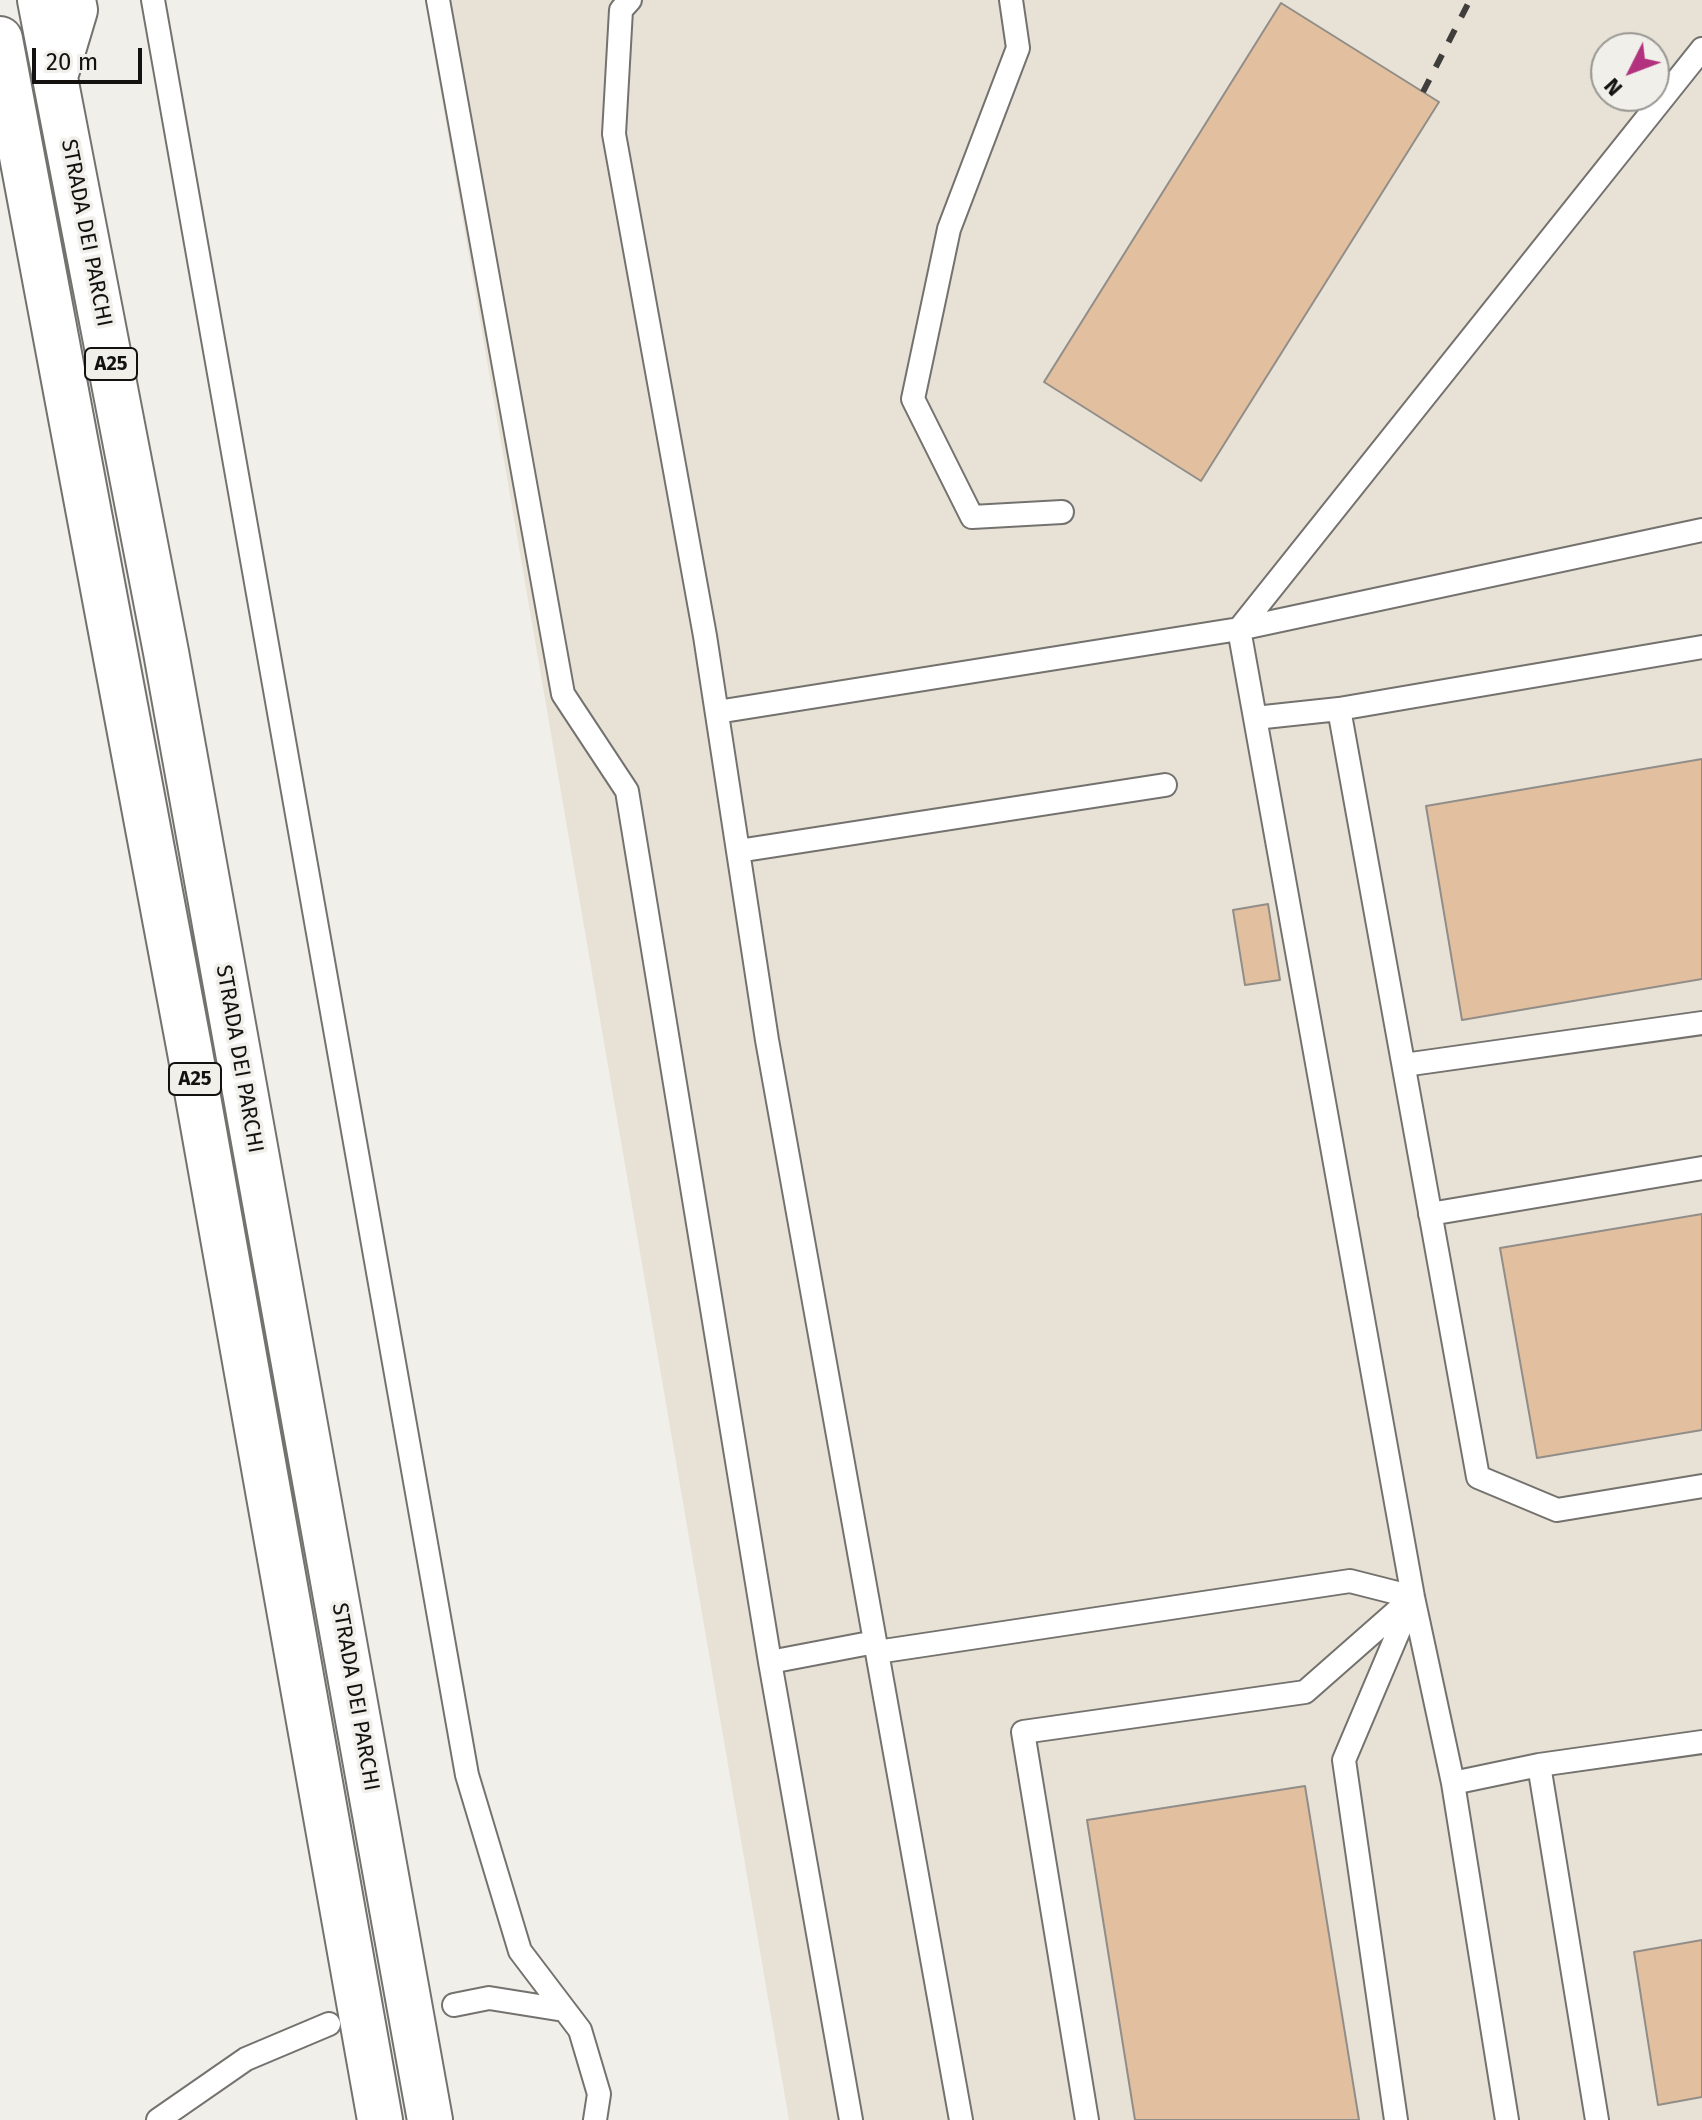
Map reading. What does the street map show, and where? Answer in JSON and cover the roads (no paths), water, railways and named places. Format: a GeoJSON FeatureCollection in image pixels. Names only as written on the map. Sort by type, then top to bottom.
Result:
{"type":"FeatureCollection","features":[{"type":"Feature","properties":{"kind":"highway","name":"STRADA DEI PARCHI"},"geometry":{"type":"LineString","coordinates":[[40,0],[166,652],[430,2120]]}},
{"type":"Feature","properties":{"kind":"highway"},"geometry":{"type":"LineString","coordinates":[[55,76],[75,10],[73,0]]}},
{"type":"Feature","properties":{"kind":"highway","name":"A25"},"geometry":{"type":"LineString","coordinates":[[0,39],[190,1052],[380,2120]]}},
{"type":"Feature","properties":{"kind":"lane"},"geometry":{"type":"LineString","coordinates":[[153,0],[467,1775],[520,1951],[580,2030],[599,2094],[595,2120]]}},
{"type":"Feature","properties":{"kind":"lane"},"geometry":{"type":"LineString","coordinates":[[438,0],[563,694],[627,791],[770,1662],[851,2120]]}},
{"type":"Feature","properties":{"kind":"lane"},"geometry":{"type":"LineString","coordinates":[[630,0],[621,10],[614,134],[717,712],[767,1040],[961,2120]]}},
{"type":"Feature","properties":{"kind":"lane"},"geometry":{"type":"LineString","coordinates":[[1011,0],[1018,48],[949,229],[913,399],[972,517],[1062,512]]}},
{"type":"Feature","properties":{"kind":"lane"},"geometry":{"type":"LineString","coordinates":[[1507,2120],[1453,1783],[1413,1597],[1239,629],[1702,49]]}},
{"type":"Feature","properties":{"kind":"lane"},"geometry":{"type":"LineString","coordinates":[[717,712],[1239,629],[1702,530]]}},
{"type":"Feature","properties":{"kind":"lane"},"geometry":{"type":"LineString","coordinates":[[1255,718],[1339,709],[1702,647]]}},
{"type":"Feature","properties":{"kind":"lane"},"geometry":{"type":"LineString","coordinates":[[1339,709],[1478,1477],[1557,1510],[1702,1486]]}},
{"type":"Feature","properties":{"kind":"lane"},"geometry":{"type":"LineString","coordinates":[[738,851],[1165,785]]}},
{"type":"Feature","properties":{"kind":"lane"},"geometry":{"type":"LineString","coordinates":[[1404,1065],[1702,1023]]}},
{"type":"Feature","properties":{"kind":"lane"},"geometry":{"type":"LineString","coordinates":[[1430,1214],[1702,1168]]}},
{"type":"Feature","properties":{"kind":"lane"},"geometry":{"type":"LineString","coordinates":[[770,1662],[1350,1581],[1413,1597]]}},
{"type":"Feature","properties":{"kind":"lane"},"geometry":{"type":"LineString","coordinates":[[1087,2120],[1023,1732],[1305,1692],[1413,1597]]}},
{"type":"Feature","properties":{"kind":"lane"},"geometry":{"type":"LineString","coordinates":[[1396,2120],[1344,1760],[1413,1597]]}},
{"type":"Feature","properties":{"kind":"lane"},"geometry":{"type":"LineString","coordinates":[[1453,1783],[1539,1765],[1702,1742]]}},
{"type":"Feature","properties":{"kind":"lane"},"geometry":{"type":"LineString","coordinates":[[1539,1765],[1597,2120]]}},
{"type":"Feature","properties":{"kind":"lane"},"geometry":{"type":"LineString","coordinates":[[454,2005],[489,1998],[564,2010]]}},
{"type":"Feature","properties":{"kind":"lane"},"geometry":{"type":"LineString","coordinates":[[158,2120],[246,2059],[329,2024]]}},
{"type":"Feature","properties":{"kind":"railway"},"geometry":{"type":"LineString","coordinates":[[1423,92],[1470,0]]}}]}
